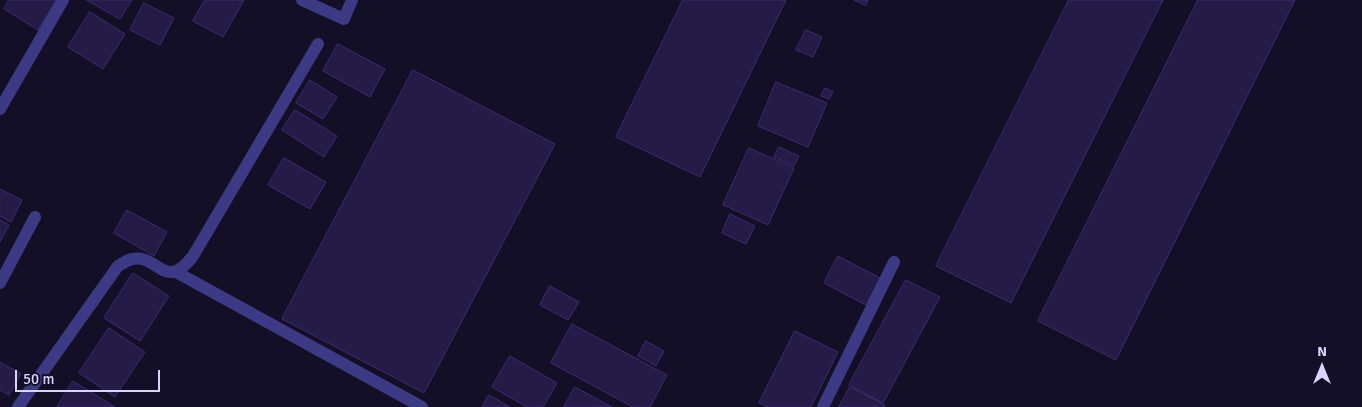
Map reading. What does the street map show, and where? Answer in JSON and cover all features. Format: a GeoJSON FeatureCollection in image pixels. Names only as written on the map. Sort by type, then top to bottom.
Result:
{"type":"FeatureCollection","features":[{"type":"Feature","properties":{"kind":"street"},"geometry":{"type":"LineString","coordinates":[[0,109],[63,0]]}},
{"type":"Feature","properties":{"kind":"street"},"geometry":{"type":"LineString","coordinates":[[302,0],[344,19],[352,0]]}},
{"type":"Feature","properties":{"kind":"street"},"geometry":{"type":"LineString","coordinates":[[176,272],[184,267],[193,256],[318,44]]}},
{"type":"Feature","properties":{"kind":"street"},"geometry":{"type":"LineString","coordinates":[[0,284],[34,217]]}},
{"type":"Feature","properties":{"kind":"street"},"geometry":{"type":"LineString","coordinates":[[18,407],[118,266],[131,259],[140,259],[168,272],[176,272],[422,407]]}},
{"type":"Feature","properties":{"kind":"street"},"geometry":{"type":"LineString","coordinates":[[823,407],[894,262]]}},
{"type":"Feature","properties":{"kind":"building"},"geometry":{"type":"Polygon","coordinates":[[[9,0],[56,0],[38,30],[4,9],[9,0]]]}},
{"type":"Feature","properties":{"kind":"building"},"geometry":{"type":"Polygon","coordinates":[[[87,0],[132,0],[120,19],[87,0]]]}},
{"type":"Feature","properties":{"kind":"building"},"geometry":{"type":"Polygon","coordinates":[[[205,0],[244,0],[223,37],[193,21],[205,0]]]}},
{"type":"Feature","properties":{"kind":"building"},"geometry":{"type":"Polygon","coordinates":[[[683,0],[786,0],[700,177],[616,137],[683,0]]]}},
{"type":"Feature","properties":{"kind":"building"},"geometry":{"type":"Polygon","coordinates":[[[854,0],[868,0],[866,5],[854,0]]]}},
{"type":"Feature","properties":{"kind":"building"},"geometry":{"type":"Polygon","coordinates":[[[1069,0],[1163,0],[1011,303],[936,266],[1069,0]]]}},
{"type":"Feature","properties":{"kind":"building"},"geometry":{"type":"Polygon","coordinates":[[[1198,0],[1295,0],[1116,360],[1038,321],[1198,0]]]}},
{"type":"Feature","properties":{"kind":"building"},"geometry":{"type":"Polygon","coordinates":[[[144,3],[174,18],[160,45],[130,30],[144,3]]]}},
{"type":"Feature","properties":{"kind":"building"},"geometry":{"type":"Polygon","coordinates":[[[90,12],[125,34],[103,69],[68,47],[90,12]]]}},
{"type":"Feature","properties":{"kind":"building"},"geometry":{"type":"Polygon","coordinates":[[[806,30],[822,37],[813,57],[796,50],[806,30]]]}},
{"type":"Feature","properties":{"kind":"building"},"geometry":{"type":"Polygon","coordinates":[[[338,44],[385,69],[370,97],[323,71],[338,44]]]}},
{"type":"Feature","properties":{"kind":"building"},"geometry":{"type":"Polygon","coordinates":[[[413,70],[555,144],[424,393],[282,319],[413,70]]]}},
{"type":"Feature","properties":{"kind":"building"},"geometry":{"type":"Polygon","coordinates":[[[310,80],[337,97],[323,119],[296,103],[310,80]]]}},
{"type":"Feature","properties":{"kind":"building"},"geometry":{"type":"Polygon","coordinates":[[[776,82],[827,103],[808,147],[758,126],[776,82]]]}},
{"type":"Feature","properties":{"kind":"building"},"geometry":{"type":"Polygon","coordinates":[[[825,88],[833,92],[829,99],[821,96],[825,88]]]}},
{"type":"Feature","properties":{"kind":"building"},"geometry":{"type":"Polygon","coordinates":[[[295,110],[337,136],[324,157],[282,130],[295,110]]]}},
{"type":"Feature","properties":{"kind":"building"},"geometry":{"type":"Polygon","coordinates":[[[779,147],[799,156],[794,166],[774,157],[779,147]]]}},
{"type":"Feature","properties":{"kind":"building"},"geometry":{"type":"Polygon","coordinates":[[[749,148],[794,168],[768,225],[723,205],[749,148]]]}},
{"type":"Feature","properties":{"kind":"building"},"geometry":{"type":"Polygon","coordinates":[[[284,158],[326,182],[310,209],[268,185],[284,158]]]}},
{"type":"Feature","properties":{"kind":"building"},"geometry":{"type":"Polygon","coordinates":[[[0,189],[22,200],[11,222],[0,216],[0,189]]]}},
{"type":"Feature","properties":{"kind":"building"},"geometry":{"type":"Polygon","coordinates":[[[127,210],[167,232],[154,256],[114,233],[127,210]]]}},
{"type":"Feature","properties":{"kind":"building"},"geometry":{"type":"Polygon","coordinates":[[[730,214],[755,226],[746,244],[722,233],[730,214]]]}},
{"type":"Feature","properties":{"kind":"building"},"geometry":{"type":"Polygon","coordinates":[[[0,220],[9,225],[0,242],[0,220]]]}},
{"type":"Feature","properties":{"kind":"building"},"geometry":{"type":"Polygon","coordinates":[[[838,256],[880,278],[866,305],[824,283],[838,256]]]}},
{"type":"Feature","properties":{"kind":"building"},"geometry":{"type":"Polygon","coordinates":[[[133,273],[169,296],[140,341],[104,318],[133,273]]]}},
{"type":"Feature","properties":{"kind":"building"},"geometry":{"type":"Polygon","coordinates":[[[906,280],[940,297],[883,403],[849,385],[906,280]]]}},
{"type":"Feature","properties":{"kind":"building"},"geometry":{"type":"Polygon","coordinates":[[[550,286],[579,302],[568,320],[540,305],[550,286]]]}},
{"type":"Feature","properties":{"kind":"building"},"geometry":{"type":"Polygon","coordinates":[[[572,324],[667,375],[650,407],[633,407],[551,363],[572,324]]]}},
{"type":"Feature","properties":{"kind":"building"},"geometry":{"type":"Polygon","coordinates":[[[109,328],[145,352],[115,397],[79,373],[109,328]]]}},
{"type":"Feature","properties":{"kind":"building"},"geometry":{"type":"Polygon","coordinates":[[[795,331],[838,352],[811,407],[768,407],[759,403],[795,331]]]}},
{"type":"Feature","properties":{"kind":"building"},"geometry":{"type":"Polygon","coordinates":[[[646,341],[664,351],[656,366],[638,356],[646,341]]]}},
{"type":"Feature","properties":{"kind":"building"},"geometry":{"type":"Polygon","coordinates":[[[510,356],[557,383],[543,407],[527,407],[492,387],[510,356]]]}},
{"type":"Feature","properties":{"kind":"building"},"geometry":{"type":"Polygon","coordinates":[[[0,362],[21,374],[9,395],[0,390],[0,362]]]}},
{"type":"Feature","properties":{"kind":"building"},"geometry":{"type":"Polygon","coordinates":[[[73,381],[115,407],[57,407],[73,381]]]}},
{"type":"Feature","properties":{"kind":"building"},"geometry":{"type":"Polygon","coordinates":[[[575,387],[612,407],[564,407],[575,387]]]}},
{"type":"Feature","properties":{"kind":"building"},"geometry":{"type":"Polygon","coordinates":[[[850,387],[885,405],[884,407],[839,407],[850,387]]]}},
{"type":"Feature","properties":{"kind":"building"},"geometry":{"type":"Polygon","coordinates":[[[489,395],[510,407],[482,407],[489,395]]]}}]}
